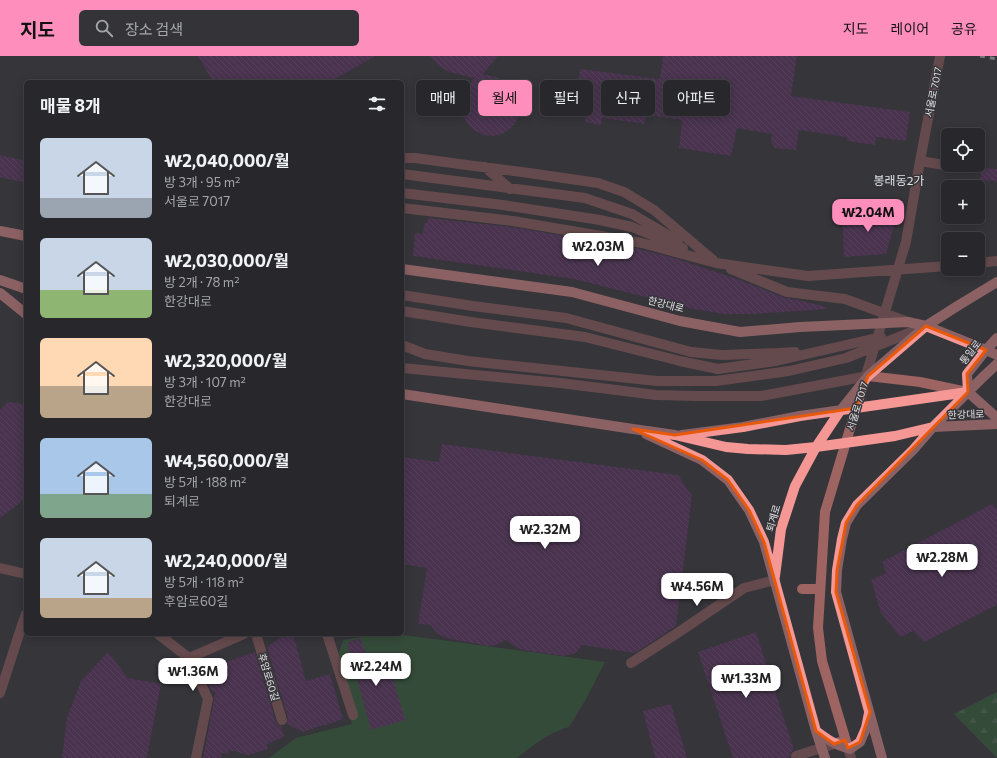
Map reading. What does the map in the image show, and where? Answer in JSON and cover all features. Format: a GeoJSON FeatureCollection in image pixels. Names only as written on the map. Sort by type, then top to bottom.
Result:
{"type":"FeatureCollection","features":[{"type":"Feature","properties":{"kind":"main road"},"geometry":{"type":"LineString","coordinates":[[0,231],[24,236]]}},
{"type":"Feature","properties":{"kind":"main road","name":"한강대로"},"geometry":{"type":"LineString","coordinates":[[404,269],[572,292],[680,321],[740,332],[800,327],[908,322],[926,326],[986,350],[997,356]]}},
{"type":"Feature","properties":{"kind":"main road"},"geometry":{"type":"LineString","coordinates":[[0,280],[24,288]]}},
{"type":"Feature","properties":{"kind":"main road"},"geometry":{"type":"LineString","coordinates":[[926,326],[997,282]]}},
{"type":"Feature","properties":{"kind":"main road"},"geometry":{"type":"LineString","coordinates":[[0,293],[24,312]]}},
{"type":"Feature","properties":{"kind":"main road","name":"퇴계로"},"geometry":{"type":"LineString","coordinates":[[825,758],[816,731],[775,580],[781,529],[796,486],[816,447],[840,411],[868,376],[926,326]]}},
{"type":"Feature","properties":{"kind":"main road","name":"통일로"},"geometry":{"type":"LineString","coordinates":[[968,392],[967,374],[997,338]]}},
{"type":"Feature","properties":{"kind":"main road"},"geometry":{"type":"LineString","coordinates":[[882,758],[836,592],[837,570],[846,523],[857,504],[913,450],[933,427],[997,364]]}},
{"type":"Feature","properties":{"kind":"main road"},"geometry":{"type":"LineString","coordinates":[[968,392],[997,418]]}},
{"type":"Feature","properties":{"kind":"main road","name":"한강대로"},"geometry":{"type":"LineString","coordinates":[[674,436],[743,427],[800,416],[968,392]]}},
{"type":"Feature","properties":{"kind":"main road","name":"한강대로"},"geometry":{"type":"LineString","coordinates":[[404,394],[633,429],[726,447],[748,449],[786,450],[816,447],[895,436],[933,427],[997,424]]}},
{"type":"Feature","properties":{"kind":"main road"},"geometry":{"type":"LineString","coordinates":[[633,429],[702,460],[728,480],[749,510],[764,542],[775,580]]}},
{"type":"Feature","properties":{"kind":"main road"},"geometry":{"type":"LineString","coordinates":[[816,731],[829,741],[840,746],[850,748],[860,742],[866,728],[870,712]]}},
{"type":"Feature","properties":{"kind":"street","name":"서울로 7017"},"geometry":{"type":"LineString","coordinates":[[850,758],[822,661],[818,628],[825,512],[906,242],[940,56]]}},
{"type":"Feature","properties":{"kind":"street"},"geometry":{"type":"LineString","coordinates":[[404,158],[415,158],[485,167],[598,183],[624,192],[654,210],[716,263]]}},
{"type":"Feature","properties":{"kind":"street"},"geometry":{"type":"LineString","coordinates":[[920,161],[941,164]]}},
{"type":"Feature","properties":{"kind":"street"},"geometry":{"type":"LineString","coordinates":[[485,167],[510,189]]}},
{"type":"Feature","properties":{"kind":"street"},"geometry":{"type":"LineString","coordinates":[[404,174],[585,198],[632,214],[716,263]]}},
{"type":"Feature","properties":{"kind":"street"},"geometry":{"type":"LineString","coordinates":[[404,193],[510,206],[632,226],[787,292],[846,299],[908,322]]}},
{"type":"Feature","properties":{"kind":"street"},"geometry":{"type":"LineString","coordinates":[[404,208],[513,221],[642,243],[716,263],[808,276],[941,266]]}},
{"type":"Feature","properties":{"kind":"street"},"geometry":{"type":"LineString","coordinates":[[985,262],[997,261]]}},
{"type":"Feature","properties":{"kind":"street"},"geometry":{"type":"LineString","coordinates":[[404,295],[566,318],[691,352],[722,355],[830,349]]}},
{"type":"Feature","properties":{"kind":"street"},"geometry":{"type":"LineString","coordinates":[[404,311],[585,338],[680,362],[718,368],[776,361],[926,326]]}},
{"type":"Feature","properties":{"kind":"street"},"geometry":{"type":"LineString","coordinates":[[404,346],[425,354],[468,361],[657,381],[716,381],[789,372],[846,358],[926,326]]}},
{"type":"Feature","properties":{"kind":"street"},"geometry":{"type":"LineString","coordinates":[[404,368],[560,383],[656,395],[761,396],[868,376],[920,382],[968,392]]}},
{"type":"Feature","properties":{"kind":"street"},"geometry":{"type":"LineString","coordinates":[[0,568],[24,574]]}},
{"type":"Feature","properties":{"kind":"street"},"geometry":{"type":"LineString","coordinates":[[631,662],[676,634],[744,588],[775,580]]}},
{"type":"Feature","properties":{"kind":"street"},"geometry":{"type":"LineString","coordinates":[[802,589],[820,589]]}},
{"type":"Feature","properties":{"kind":"street"},"geometry":{"type":"LineString","coordinates":[[0,693],[24,620]]}},
{"type":"Feature","properties":{"kind":"street"},"geometry":{"type":"LineString","coordinates":[[161,636],[189,658],[208,699],[196,758]]}},
{"type":"Feature","properties":{"kind":"street"},"geometry":{"type":"LineString","coordinates":[[189,658],[239,636]]}},
{"type":"Feature","properties":{"kind":"street","name":"후암로60길"},"geometry":{"type":"LineString","coordinates":[[257,636],[282,720]]}},
{"type":"Feature","properties":{"kind":"street"},"geometry":{"type":"LineString","coordinates":[[328,636],[353,715]]}},
{"type":"Feature","properties":{"kind":"street"},"geometry":{"type":"LineString","coordinates":[[796,756],[845,740]]}},
{"type":"Feature","properties":{"kind":"highlighted area"},"geometry":{"type":"Polygon","coordinates":[[[926,326],[986,350],[967,374],[968,392],[857,505],[846,523],[837,570],[836,592],[870,712],[860,742],[848,748],[845,740],[834,744],[816,731],[764,542],[749,510],[728,480],[702,460],[633,429],[675,435],[856,408],[868,376],[926,326]]]}},
{"type":"Feature","properties":{"kind":"green space"},"geometry":{"type":"Polygon","coordinates":[[[404,635],[605,662],[586,699],[569,727],[547,736],[517,758],[269,758],[296,738],[352,724],[334,668],[343,640],[369,636],[404,635]]]}},
{"type":"Feature","properties":{"kind":"green space"},"geometry":{"type":"Polygon","coordinates":[[[997,692],[997,758],[954,714],[997,692]]]}},
{"type":"Feature","properties":{"kind":"building"},"geometry":{"type":"Polygon","coordinates":[[[198,56],[375,56],[333,80],[212,80],[198,56]]]}},
{"type":"Feature","properties":{"kind":"building"},"geometry":{"type":"Polygon","coordinates":[[[429,56],[498,56],[483,74],[504,80],[478,80],[478,116],[518,116],[511,128],[502,134],[493,136],[483,135],[474,130],[467,123],[464,116],[470,116],[470,85],[474,78],[449,72],[429,56]]]}},
{"type":"Feature","properties":{"kind":"building"},"geometry":{"type":"Polygon","coordinates":[[[663,56],[797,56],[791,96],[910,112],[906,141],[876,137],[875,145],[847,141],[847,137],[799,130],[796,150],[775,148],[771,142],[772,134],[737,128],[731,156],[679,148],[682,120],[653,116],[655,116],[655,80],[601,80],[601,116],[646,116],[645,124],[602,118],[601,125],[585,122],[586,116],[593,116],[593,80],[578,80],[580,69],[660,79],[663,56]]]}},
{"type":"Feature","properties":{"kind":"building"},"geometry":{"type":"Polygon","coordinates":[[[0,155],[24,161],[24,183],[0,177],[0,155]]]}},
{"type":"Feature","properties":{"kind":"building"},"geometry":{"type":"Polygon","coordinates":[[[985,168],[997,169],[997,181],[980,180],[981,172],[985,172],[985,168]]]}},
{"type":"Feature","properties":{"kind":"building"},"geometry":{"type":"Polygon","coordinates":[[[877,211],[898,213],[886,254],[844,257],[842,214],[877,211]]]}},
{"type":"Feature","properties":{"kind":"building"},"geometry":{"type":"Polygon","coordinates":[[[428,218],[512,227],[635,248],[678,259],[740,280],[785,298],[826,307],[826,309],[755,314],[724,314],[693,309],[574,279],[413,256],[415,233],[423,234],[424,224],[428,221],[428,218]]]}},
{"type":"Feature","properties":{"kind":"building"},"geometry":{"type":"Polygon","coordinates":[[[8,402],[22,404],[24,406],[24,500],[0,518],[0,410],[8,402]]]}},
{"type":"Feature","properties":{"kind":"building"},"geometry":{"type":"Polygon","coordinates":[[[442,444],[678,475],[692,496],[676,626],[635,653],[582,645],[576,653],[564,656],[522,650],[506,640],[496,645],[489,646],[445,638],[435,632],[431,625],[418,624],[427,568],[404,564],[404,457],[439,462],[442,444]]]}},
{"type":"Feature","properties":{"kind":"building"},"geometry":{"type":"Polygon","coordinates":[[[992,504],[997,509],[997,605],[924,642],[913,631],[900,637],[881,613],[871,580],[886,573],[882,562],[992,504]]]}},
{"type":"Feature","properties":{"kind":"building"},"geometry":{"type":"Polygon","coordinates":[[[756,632],[794,750],[791,752],[789,758],[733,758],[698,652],[756,632]]]}},
{"type":"Feature","properties":{"kind":"building"},"geometry":{"type":"Polygon","coordinates":[[[283,636],[294,636],[306,681],[330,674],[343,719],[303,732],[287,724],[288,718],[267,647],[283,636]]]}},
{"type":"Feature","properties":{"kind":"building"},"geometry":{"type":"Polygon","coordinates":[[[360,638],[367,657],[386,652],[405,720],[371,730],[347,643],[360,638]]]}},
{"type":"Feature","properties":{"kind":"building"},"geometry":{"type":"Polygon","coordinates":[[[108,652],[128,678],[161,684],[147,758],[62,758],[67,718],[81,681],[108,652]]]}},
{"type":"Feature","properties":{"kind":"building"},"geometry":{"type":"Polygon","coordinates":[[[255,652],[276,722],[281,726],[284,737],[267,744],[268,749],[248,755],[229,750],[228,754],[222,753],[221,758],[203,758],[215,692],[211,690],[209,686],[223,663],[255,652]]]}},
{"type":"Feature","properties":{"kind":"building"},"geometry":{"type":"Polygon","coordinates":[[[671,704],[687,758],[655,758],[643,711],[671,704]]]}},
{"type":"Feature","properties":{"kind":"railway"},"geometry":{"type":"LineString","coordinates":[[980,56],[997,59]]}},
{"type":"Feature","properties":{"kind":"district","name":"봉래동2가"},"geometry":{"type":"Point","coordinates":[899,180]}}]}
